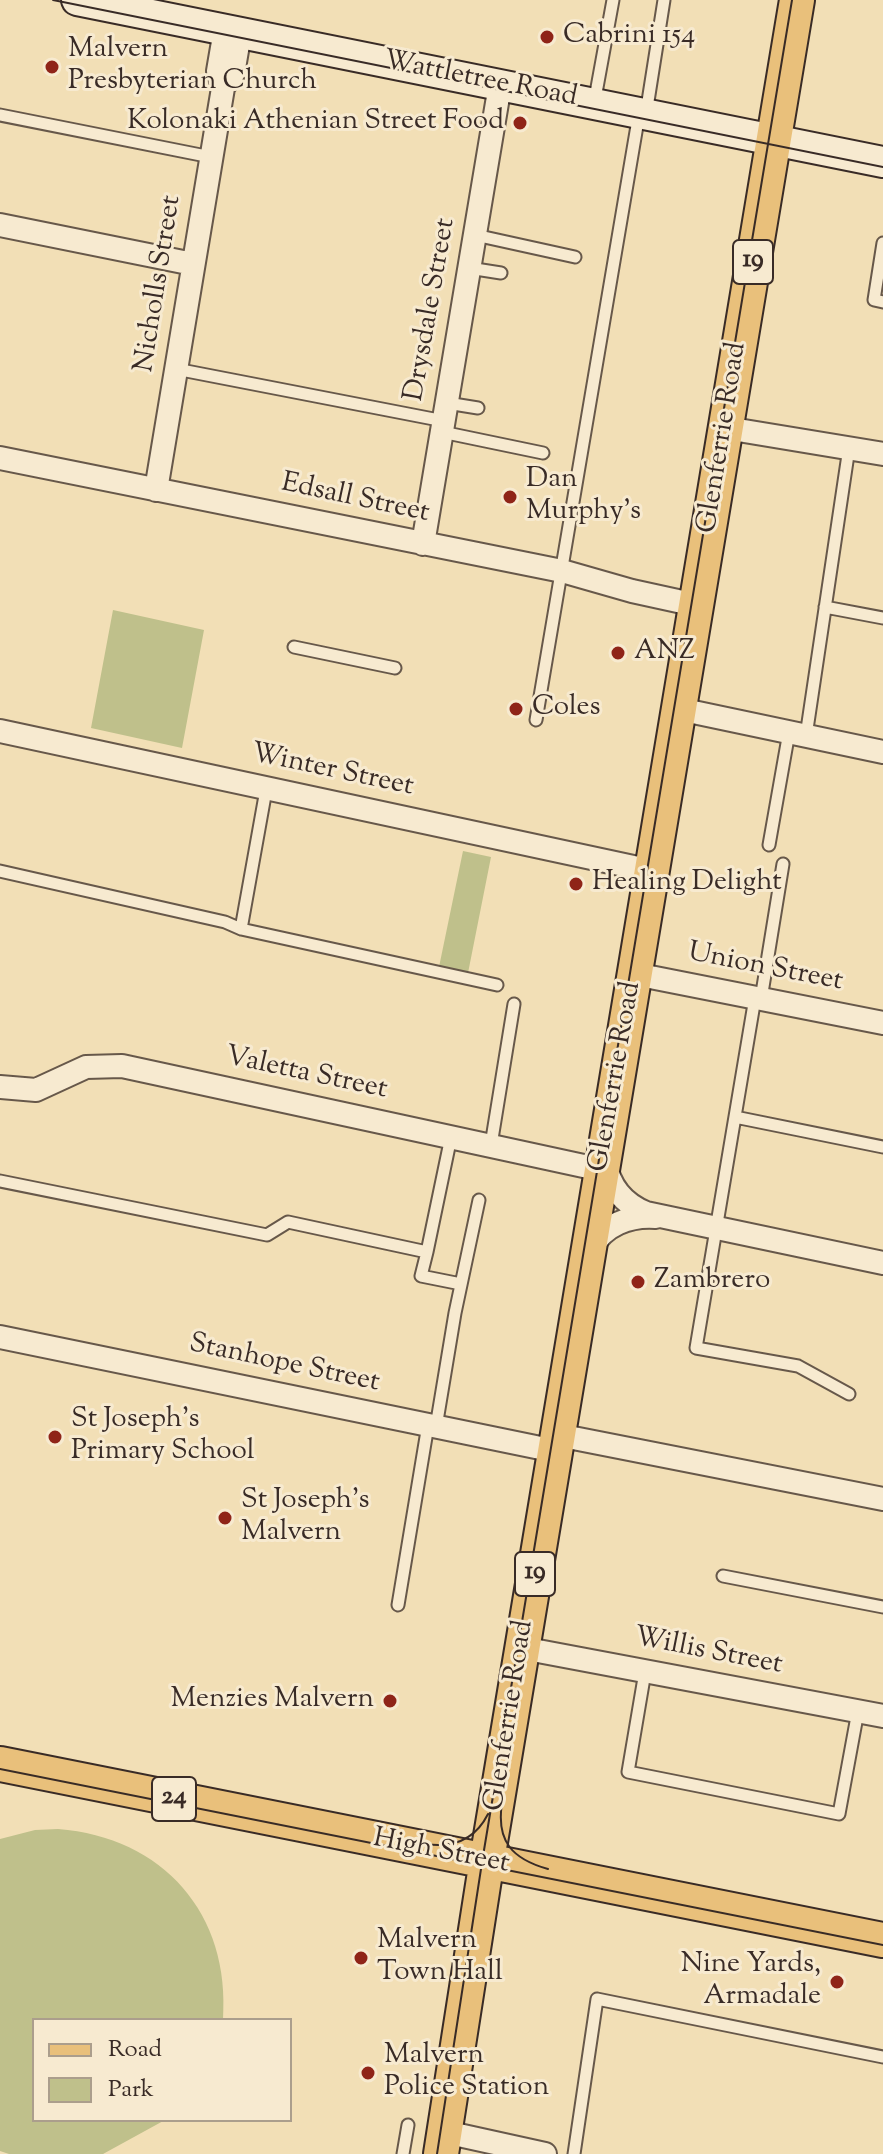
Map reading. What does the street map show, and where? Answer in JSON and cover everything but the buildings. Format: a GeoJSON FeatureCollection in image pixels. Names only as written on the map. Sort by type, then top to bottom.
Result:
{"type":"FeatureCollection","features":[{"type":"Feature","properties":{"kind":"main road","name":"Glenferrie Road"},"geometry":{"type":"LineString","coordinates":[[443,2143],[522,1648],[797,0]]}},
{"type":"Feature","properties":{"kind":"main road","name":"Wattletree Road"},"geometry":{"type":"LineString","coordinates":[[105,3],[232,32],[883,162]]}},
{"type":"Feature","properties":{"kind":"main road","name":"High Street"},"geometry":{"type":"LineString","coordinates":[[0,1764],[883,1940]]}},
{"type":"Feature","properties":{"kind":"street","name":"Nicholls Street"},"geometry":{"type":"LineString","coordinates":[[156,490],[223,88],[218,71],[232,32]]}},
{"type":"Feature","properties":{"kind":"street","name":"Drysdale Street"},"geometry":{"type":"LineString","coordinates":[[423,544],[500,85]]}},
{"type":"Feature","properties":{"kind":"street"},"geometry":{"type":"LineString","coordinates":[[0,225],[193,264]]}},
{"type":"Feature","properties":{"kind":"street"},"geometry":{"type":"LineString","coordinates":[[726,428],[883,454]]}},
{"type":"Feature","properties":{"kind":"street","name":"Edsall Street"},"geometry":{"type":"LineString","coordinates":[[0,458],[562,571],[696,605]]}},
{"type":"Feature","properties":{"kind":"street"},"geometry":{"type":"LineString","coordinates":[[679,709],[883,752]]}},
{"type":"Feature","properties":{"kind":"street","name":"Winter Street"},"geometry":{"type":"LineString","coordinates":[[0,731],[652,871]]}},
{"type":"Feature","properties":{"kind":"street","name":"Union Street"},"geometry":{"type":"LineString","coordinates":[[635,974],[883,1023]]}},
{"type":"Feature","properties":{"kind":"street","name":"Valetta Street"},"geometry":{"type":"LineString","coordinates":[[0,1087],[36,1090],[86,1067],[112,1065],[491,1145],[604,1160]]}},
{"type":"Feature","properties":{"kind":"street"},"geometry":{"type":"LineString","coordinates":[[604,1160],[617,1192],[640,1211],[883,1263]]}},
{"type":"Feature","properties":{"kind":"street"},"geometry":{"type":"LineString","coordinates":[[588,1256],[597,1239],[613,1226],[639,1216],[661,1217]]}},
{"type":"Feature","properties":{"kind":"street","name":"Stanhope Street"},"geometry":{"type":"LineString","coordinates":[[0,1337],[432,1426],[758,1475],[883,1499]]}},
{"type":"Feature","properties":{"kind":"street","name":"Willis Street"},"geometry":{"type":"LineString","coordinates":[[522,1648],[883,1716]]}},
{"type":"Feature","properties":{"kind":"street"},"geometry":{"type":"LineString","coordinates":[[443,2143],[545,2154]]}},
{"type":"Feature","properties":{"kind":"lane"},"geometry":{"type":"LineString","coordinates":[[594,104],[613,0]]}},
{"type":"Feature","properties":{"kind":"lane"},"geometry":{"type":"LineString","coordinates":[[536,720],[664,0]]}},
{"type":"Feature","properties":{"kind":"lane"},"geometry":{"type":"LineString","coordinates":[[0,115],[211,157]]}},
{"type":"Feature","properties":{"kind":"lane"},"geometry":{"type":"LineString","coordinates":[[475,235],[569,256]]}},
{"type":"Feature","properties":{"kind":"lane"},"geometry":{"type":"LineString","coordinates":[[883,243],[874,300],[883,302]]}},
{"type":"Feature","properties":{"kind":"lane"},"geometry":{"type":"LineString","coordinates":[[469,268],[501,273]]}},
{"type":"Feature","properties":{"kind":"lane"},"geometry":{"type":"LineString","coordinates":[[176,369],[444,419],[475,439],[537,452]]}},
{"type":"Feature","properties":{"kind":"lane"},"geometry":{"type":"LineString","coordinates":[[444,419],[478,408]]}},
{"type":"Feature","properties":{"kind":"lane"},"geometry":{"type":"LineString","coordinates":[[769,845],[825,607],[849,448]]}},
{"type":"Feature","properties":{"kind":"lane"},"geometry":{"type":"LineString","coordinates":[[825,607],[883,618]]}},
{"type":"Feature","properties":{"kind":"lane"},"geometry":{"type":"LineString","coordinates":[[294,647],[395,668]]}},
{"type":"Feature","properties":{"kind":"lane"},"geometry":{"type":"LineString","coordinates":[[241,929],[266,790]]}},
{"type":"Feature","properties":{"kind":"lane"},"geometry":{"type":"LineString","coordinates":[[783,864],[735,1117],[696,1348],[798,1366],[849,1394]]}},
{"type":"Feature","properties":{"kind":"lane"},"geometry":{"type":"LineString","coordinates":[[0,871],[225,922],[241,929],[497,985]]}},
{"type":"Feature","properties":{"kind":"lane"},"geometry":{"type":"LineString","coordinates":[[491,1145],[514,1004]]}},
{"type":"Feature","properties":{"kind":"lane"},"geometry":{"type":"LineString","coordinates":[[735,1117],[883,1147]]}},
{"type":"Feature","properties":{"kind":"lane"},"geometry":{"type":"LineString","coordinates":[[451,1136],[421,1276],[461,1284]]}},
{"type":"Feature","properties":{"kind":"lane"},"geometry":{"type":"LineString","coordinates":[[0,1181],[267,1235],[288,1222],[427,1252]]}},
{"type":"Feature","properties":{"kind":"lane"},"geometry":{"type":"LineString","coordinates":[[398,1605],[479,1200]]}},
{"type":"Feature","properties":{"kind":"lane"},"geometry":{"type":"LineString","coordinates":[[723,1576],[883,1607]]}},
{"type":"Feature","properties":{"kind":"lane"},"geometry":{"type":"LineString","coordinates":[[645,1672],[628,1772],[839,1814],[858,1711]]}},
{"type":"Feature","properties":{"kind":"lane"},"geometry":{"type":"LineString","coordinates":[[574,2154],[597,1999],[883,2057]]}},
{"type":"Feature","properties":{"kind":"lane"},"geometry":{"type":"LineString","coordinates":[[403,2154],[408,2125]]}},
{"type":"Feature","properties":{"kind":"green space"},"geometry":{"type":"Polygon","coordinates":[[[113,610],[204,630],[182,748],[91,728],[113,610]]]}},
{"type":"Feature","properties":{"kind":"green space"},"geometry":{"type":"Polygon","coordinates":[[[463,851],[491,857],[468,973],[439,967],[463,851]]]}},
{"type":"Feature","properties":{"kind":"green space"},"geometry":{"type":"Polygon","coordinates":[[[58,1829],[96,1835],[129,1847],[158,1865],[183,1888],[202,1915],[215,1947],[223,1982],[223,2018],[32,2018],[32,2122],[161,2122],[103,2154],[9,2154],[0,2151],[0,1839],[35,1830],[58,1829]]]}},
{"type":"Feature","properties":{"kind":"tram line"},"geometry":{"type":"LineString","coordinates":[[53,0],[883,167]]}},
{"type":"Feature","properties":{"kind":"tram line"},"geometry":{"type":"LineString","coordinates":[[437,2154],[483,1856],[792,0]]}},
{"type":"Feature","properties":{"kind":"tram line"},"geometry":{"type":"LineString","coordinates":[[0,1769],[883,1945]]}},
{"type":"Feature","properties":{"kind":"tram line"},"geometry":{"type":"LineString","coordinates":[[502,1803],[502,1828],[509,1846],[525,1860],[548,1869]]}},
{"type":"Feature","properties":{"kind":"tram line"},"geometry":{"type":"LineString","coordinates":[[426,1844],[446,1845],[463,1840],[477,1830],[488,1814]]}},
{"type":"Feature","properties":{"kind":"place","name":"Cabrini 154"},"geometry":{"type":"Point","coordinates":[547,37]}},
{"type":"Feature","properties":{"kind":"place","name":"Malvern Presbyterian Church"},"geometry":{"type":"Point","coordinates":[52,67]}},
{"type":"Feature","properties":{"kind":"place","name":"Kolonaki Athenian Street Food"},"geometry":{"type":"Point","coordinates":[520,123]}},
{"type":"Feature","properties":{"kind":"place","name":"Dan Murphy's"},"geometry":{"type":"Point","coordinates":[510,497]}},
{"type":"Feature","properties":{"kind":"place","name":"ANZ"},"geometry":{"type":"Point","coordinates":[618,653]}},
{"type":"Feature","properties":{"kind":"place","name":"Coles"},"geometry":{"type":"Point","coordinates":[516,709]}},
{"type":"Feature","properties":{"kind":"place","name":"Healing Delight"},"geometry":{"type":"Point","coordinates":[576,884]}},
{"type":"Feature","properties":{"kind":"place","name":"Zambrero"},"geometry":{"type":"Point","coordinates":[638,1282]}},
{"type":"Feature","properties":{"kind":"place","name":"St Joseph's Primary School"},"geometry":{"type":"Point","coordinates":[55,1437]}},
{"type":"Feature","properties":{"kind":"place","name":"St Joseph's Malvern"},"geometry":{"type":"Point","coordinates":[225,1518]}},
{"type":"Feature","properties":{"kind":"place","name":"Menzies Malvern"},"geometry":{"type":"Point","coordinates":[390,1701]}},
{"type":"Feature","properties":{"kind":"place","name":"Malvern Town Hall"},"geometry":{"type":"Point","coordinates":[361,1958]}},
{"type":"Feature","properties":{"kind":"place","name":"Nine Yards, Armadale"},"geometry":{"type":"Point","coordinates":[837,1982]}},
{"type":"Feature","properties":{"kind":"place","name":"Malvern Police Station"},"geometry":{"type":"Point","coordinates":[368,2073]}}]}
